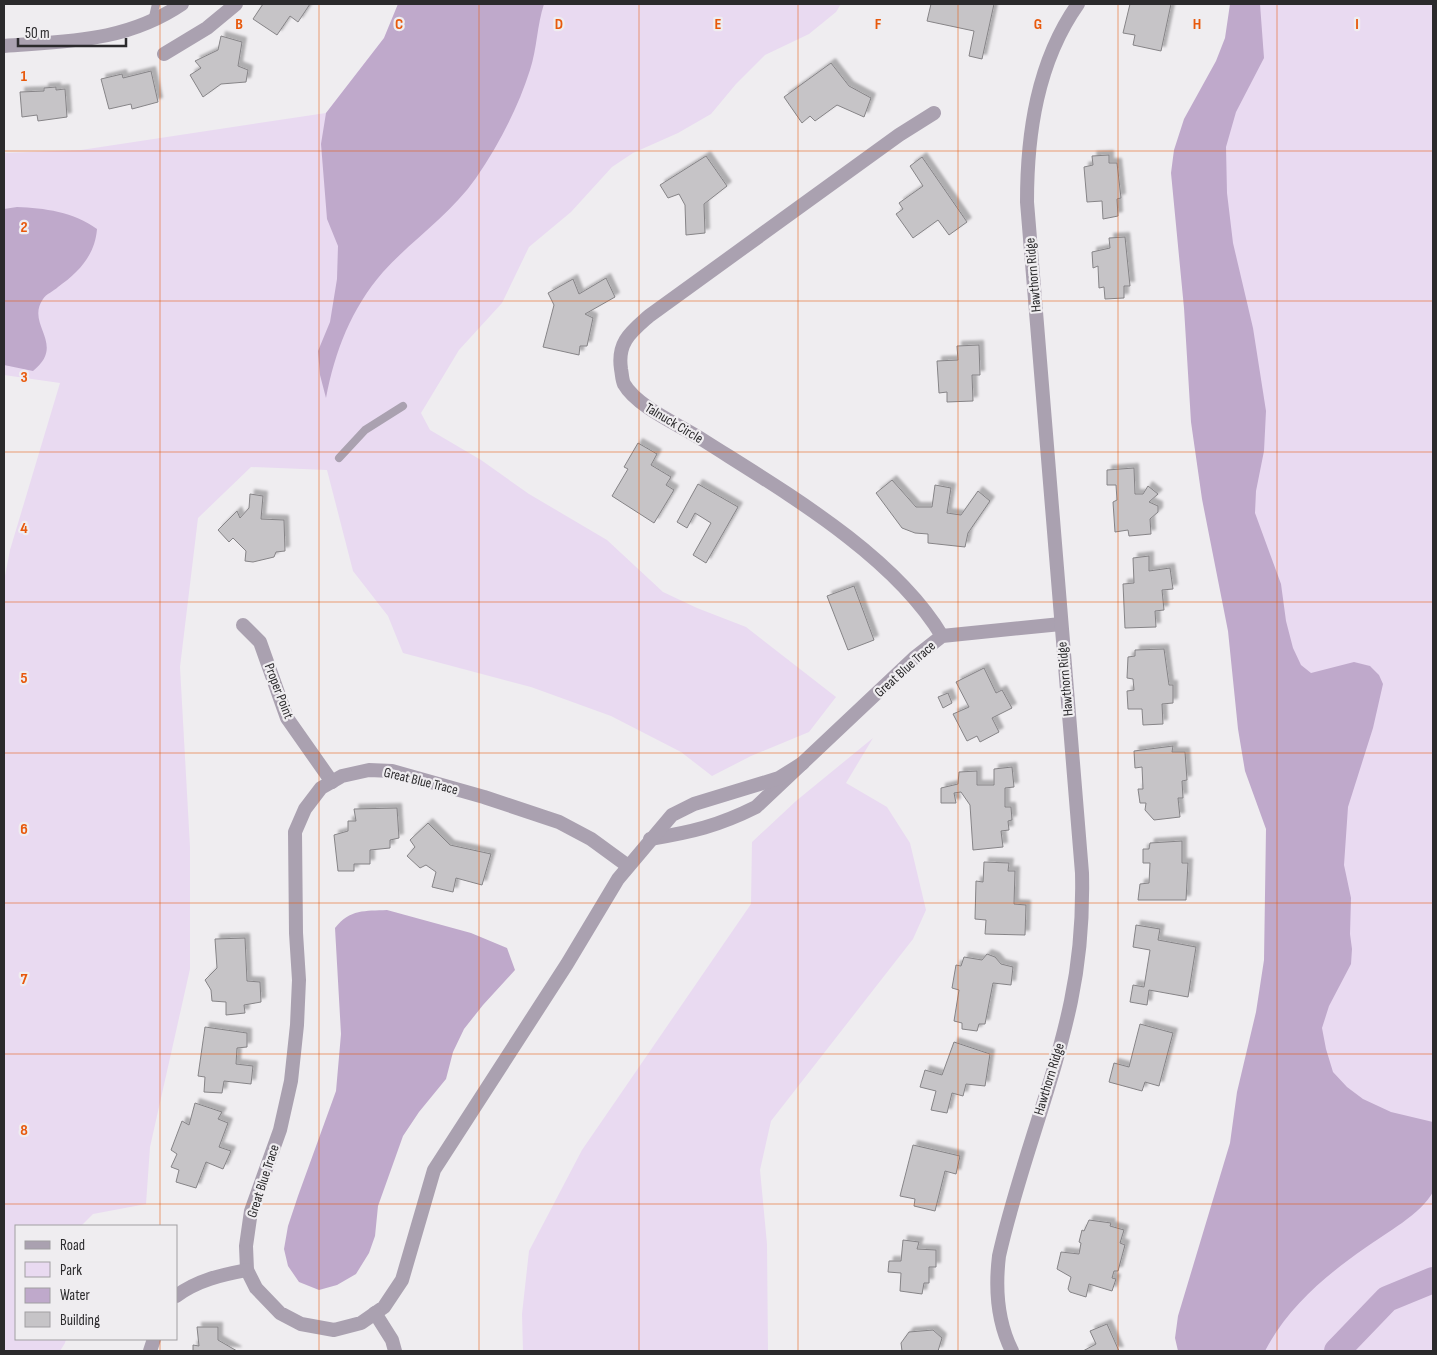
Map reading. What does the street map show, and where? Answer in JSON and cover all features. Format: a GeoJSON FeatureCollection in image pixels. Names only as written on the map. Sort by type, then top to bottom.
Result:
{"type":"FeatureCollection","features":[{"type":"Feature","properties":{"kind":"street"},"geometry":{"type":"LineString","coordinates":[[4,46],[99,39],[152,21],[182,4]]}},
{"type":"Feature","properties":{"kind":"street"},"geometry":{"type":"LineString","coordinates":[[164,54],[207,28],[236,4]]}},
{"type":"Feature","properties":{"kind":"street","name":"Hawthorn Ridge"},"geometry":{"type":"LineString","coordinates":[[1012,1351],[1004,1330],[997,1297],[999,1256],[1064,1032],[1080,945],[1082,873],[1027,202],[1027,172],[1032,124],[1042,81],[1052,54],[1078,4]]}},
{"type":"Feature","properties":{"kind":"street","name":"Talnuck Circle"},"geometry":{"type":"LineString","coordinates":[[934,113],[899,135],[649,316],[628,334],[619,356],[623,382],[637,402],[675,422],[768,481],[875,559],[908,590],[932,618],[942,636]]}},
{"type":"Feature","properties":{"kind":"street","name":"Great Blue Trace"},"geometry":{"type":"LineString","coordinates":[[650,839],[692,832],[724,823],[756,808],[914,658],[942,636],[1061,624]]}},
{"type":"Feature","properties":{"kind":"street","name":"Proper Point"},"geometry":{"type":"LineString","coordinates":[[243,625],[260,642],[287,718],[332,782]]}},
{"type":"Feature","properties":{"kind":"street","name":"Great Blue Trace"},"geometry":{"type":"LineString","coordinates":[[628,866],[591,839],[559,822],[475,794],[392,771],[369,770],[342,776],[322,788],[304,809],[294,832],[299,980],[297,1025],[291,1081],[280,1130],[250,1212],[246,1246],[247,1270],[256,1288],[280,1313],[301,1324],[334,1330],[361,1323],[384,1306],[402,1280],[434,1170],[628,866],[672,815],[694,804],[779,778],[803,763]]}},
{"type":"Feature","properties":{"kind":"street"},"geometry":{"type":"LineString","coordinates":[[178,1295],[193,1284],[219,1275],[247,1270]]}},
{"type":"Feature","properties":{"kind":"street"},"geometry":{"type":"LineString","coordinates":[[375,1313],[392,1340],[395,1351]]}},
{"type":"Feature","properties":{"kind":"lane"},"geometry":{"type":"LineString","coordinates":[[152,21],[156,4]]}},
{"type":"Feature","properties":{"kind":"lane"},"geometry":{"type":"LineString","coordinates":[[339,458],[365,430],[404,406]]}},
{"type":"Feature","properties":{"kind":"green space"},"geometry":{"type":"Polygon","coordinates":[[[398,4],[841,4],[836,12],[809,34],[765,55],[736,84],[711,114],[678,133],[633,153],[612,167],[571,212],[529,247],[502,303],[459,350],[421,413],[430,430],[481,460],[529,494],[607,540],[663,592],[697,608],[746,627],[836,697],[809,732],[751,756],[712,776],[681,752],[611,716],[531,687],[403,653],[388,616],[353,571],[327,470],[251,467],[198,518],[180,667],[190,847],[190,969],[150,1147],[146,1204],[93,1214],[82,1225],[15,1225],[15,1340],[66,1340],[60,1351],[4,1351],[4,581],[10,550],[60,383],[4,375],[4,153],[81,150],[326,113],[384,38],[398,4]]]}},
{"type":"Feature","properties":{"kind":"green space"},"geometry":{"type":"Polygon","coordinates":[[[1238,4],[1433,4],[1433,1351],[1180,1351],[1264,1036],[1285,880],[1211,153],[1238,4]]]}},
{"type":"Feature","properties":{"kind":"green space"},"geometry":{"type":"Polygon","coordinates":[[[873,738],[846,783],[887,807],[910,843],[926,910],[913,939],[771,1121],[760,1170],[767,1244],[768,1351],[523,1351],[522,1314],[529,1251],[582,1150],[751,904],[752,842],[796,801],[873,738]]]}},
{"type":"Feature","properties":{"kind":"water"},"geometry":{"type":"Polygon","coordinates":[[[398,4],[544,4],[530,70],[520,98],[500,140],[476,178],[455,204],[383,272],[372,286],[346,331],[334,364],[326,398],[320,375],[318,351],[330,322],[337,279],[338,246],[327,219],[321,144],[326,113],[384,38],[398,4]]]}},
{"type":"Feature","properties":{"kind":"water"},"geometry":{"type":"Polygon","coordinates":[[[1230,4],[1260,4],[1264,58],[1236,112],[1226,147],[1227,193],[1233,243],[1253,328],[1266,411],[1264,451],[1256,491],[1255,513],[1281,584],[1286,621],[1293,648],[1301,665],[1311,673],[1354,662],[1370,666],[1379,675],[1383,684],[1373,728],[1348,807],[1344,865],[1351,898],[1351,964],[1329,1006],[1322,1028],[1333,1072],[1347,1087],[1363,1099],[1391,1112],[1433,1122],[1433,1192],[1412,1215],[1322,1281],[1296,1306],[1274,1335],[1265,1351],[1178,1351],[1175,1338],[1178,1316],[1230,1143],[1237,1092],[1256,1012],[1264,960],[1266,829],[1245,771],[1238,729],[1228,631],[1202,499],[1191,422],[1184,308],[1171,173],[1174,150],[1184,119],[1216,61],[1225,38],[1230,4]]]}},
{"type":"Feature","properties":{"kind":"water"},"geometry":{"type":"Polygon","coordinates":[[[17,207],[38,208],[69,215],[97,229],[93,247],[85,262],[73,275],[43,299],[39,308],[39,317],[46,343],[46,352],[42,361],[33,371],[4,365],[4,209],[17,207]]]}},
{"type":"Feature","properties":{"kind":"water"},"geometry":{"type":"Polygon","coordinates":[[[387,910],[471,933],[507,948],[515,970],[464,1029],[453,1052],[446,1079],[419,1112],[403,1136],[378,1206],[375,1236],[369,1253],[356,1274],[337,1285],[319,1290],[299,1282],[288,1266],[284,1249],[288,1226],[336,1091],[341,1034],[335,928],[352,914],[365,911],[387,910]]]}},
{"type":"Feature","properties":{"kind":"building"},"geometry":{"type":"Polygon","coordinates":[[[263,4],[310,4],[298,22],[290,16],[277,35],[253,19],[263,4]]]}},
{"type":"Feature","properties":{"kind":"building"},"geometry":{"type":"Polygon","coordinates":[[[931,4],[994,4],[982,59],[969,56],[974,31],[927,21],[931,4]]]}},
{"type":"Feature","properties":{"kind":"building"},"geometry":{"type":"Polygon","coordinates":[[[1130,4],[1171,4],[1161,51],[1133,45],[1135,35],[1123,33],[1130,4]]]}},
{"type":"Feature","properties":{"kind":"building"},"geometry":{"type":"Polygon","coordinates":[[[221,36],[242,42],[238,66],[248,70],[246,82],[221,84],[203,97],[190,75],[201,68],[195,61],[218,50],[221,36]]]}},
{"type":"Feature","properties":{"kind":"building"},"geometry":{"type":"Polygon","coordinates":[[[831,63],[849,86],[871,98],[864,117],[837,105],[815,121],[810,116],[802,123],[784,97],[831,63]]]}},
{"type":"Feature","properties":{"kind":"building"},"geometry":{"type":"Polygon","coordinates":[[[151,71],[158,102],[132,109],[131,104],[109,109],[101,79],[122,74],[123,78],[151,71]]]}},
{"type":"Feature","properties":{"kind":"building"},"geometry":{"type":"Polygon","coordinates":[[[56,87],[56,90],[65,89],[67,117],[38,121],[37,115],[22,117],[20,92],[44,91],[44,88],[56,87]]]}},
{"type":"Feature","properties":{"kind":"building"},"geometry":{"type":"Polygon","coordinates":[[[1109,155],[1109,163],[1117,163],[1121,198],[1117,199],[1118,216],[1103,219],[1102,201],[1087,202],[1084,167],[1093,165],[1092,156],[1109,155]]]}},
{"type":"Feature","properties":{"kind":"building"},"geometry":{"type":"Polygon","coordinates":[[[706,156],[727,186],[704,204],[705,233],[686,235],[685,205],[679,194],[668,198],[660,185],[706,156]]]}},
{"type":"Feature","properties":{"kind":"building"},"geometry":{"type":"Polygon","coordinates":[[[922,157],[967,222],[949,235],[938,220],[913,238],[896,214],[903,209],[899,203],[923,186],[910,166],[922,157]]]}},
{"type":"Feature","properties":{"kind":"building"},"geometry":{"type":"Polygon","coordinates":[[[1125,237],[1130,286],[1124,286],[1124,298],[1105,299],[1104,287],[1099,288],[1098,266],[1093,268],[1092,252],[1110,248],[1109,238],[1125,237]]]}},
{"type":"Feature","properties":{"kind":"building"},"geometry":{"type":"Polygon","coordinates":[[[606,278],[615,297],[585,314],[593,318],[587,346],[580,346],[579,355],[543,347],[554,305],[548,293],[573,279],[579,294],[606,278]]]}},
{"type":"Feature","properties":{"kind":"building"},"geometry":{"type":"Polygon","coordinates":[[[979,345],[980,375],[972,375],[973,401],[947,402],[947,392],[939,393],[937,361],[958,360],[957,346],[979,345]]]}},
{"type":"Feature","properties":{"kind":"building"},"geometry":{"type":"Polygon","coordinates":[[[638,443],[657,454],[651,465],[671,477],[666,485],[674,490],[654,523],[612,496],[628,469],[624,467],[638,443]]]}},
{"type":"Feature","properties":{"kind":"building"},"geometry":{"type":"Polygon","coordinates":[[[1134,468],[1135,494],[1143,494],[1148,486],[1158,494],[1149,502],[1158,506],[1158,512],[1150,519],[1151,534],[1129,536],[1128,530],[1115,532],[1113,502],[1117,500],[1116,485],[1107,485],[1107,470],[1134,468]]]}},
{"type":"Feature","properties":{"kind":"building"},"geometry":{"type":"Polygon","coordinates":[[[892,480],[916,507],[932,507],[935,485],[951,488],[947,513],[961,515],[978,491],[990,501],[968,533],[965,547],[928,543],[928,534],[915,533],[902,528],[876,493],[892,480]]]}},
{"type":"Feature","properties":{"kind":"building"},"geometry":{"type":"Polygon","coordinates":[[[698,484],[738,507],[706,563],[693,555],[711,523],[695,513],[687,528],[677,522],[698,484]]]}},
{"type":"Feature","properties":{"kind":"building"},"geometry":{"type":"Polygon","coordinates":[[[250,494],[263,496],[261,519],[284,520],[285,551],[276,552],[274,557],[253,562],[245,561],[246,551],[233,538],[229,542],[218,530],[237,511],[240,518],[249,508],[250,494]]]}},
{"type":"Feature","properties":{"kind":"building"},"geometry":{"type":"Polygon","coordinates":[[[1149,556],[1149,571],[1170,568],[1173,589],[1162,590],[1164,610],[1155,611],[1156,627],[1125,628],[1123,584],[1134,583],[1133,558],[1149,556]]]}},
{"type":"Feature","properties":{"kind":"building"},"geometry":{"type":"Polygon","coordinates":[[[854,586],[874,640],[848,650],[827,596],[854,586]]]}},
{"type":"Feature","properties":{"kind":"building"},"geometry":{"type":"Polygon","coordinates":[[[1164,649],[1169,685],[1173,685],[1173,703],[1162,704],[1163,724],[1143,725],[1142,709],[1128,709],[1127,691],[1134,690],[1133,679],[1127,678],[1128,657],[1135,656],[1135,650],[1164,649]]]}},
{"type":"Feature","properties":{"kind":"building"},"geometry":{"type":"Polygon","coordinates":[[[984,668],[996,693],[1002,690],[1012,708],[992,718],[999,732],[980,742],[977,736],[967,741],[953,714],[969,707],[956,682],[984,668]]]}},
{"type":"Feature","properties":{"kind":"building"},"geometry":{"type":"Polygon","coordinates":[[[948,693],[952,703],[943,708],[938,697],[948,693]]]}},
{"type":"Feature","properties":{"kind":"building"},"geometry":{"type":"Polygon","coordinates":[[[1173,746],[1172,752],[1185,752],[1187,780],[1182,781],[1183,798],[1178,798],[1180,817],[1154,820],[1145,810],[1146,803],[1140,803],[1138,789],[1143,789],[1142,767],[1135,768],[1134,751],[1173,746]]]}},
{"type":"Feature","properties":{"kind":"building"},"geometry":{"type":"Polygon","coordinates":[[[1012,767],[1014,787],[1005,788],[1005,807],[1011,807],[1012,820],[1008,821],[1009,830],[1001,831],[1003,847],[973,850],[970,805],[961,792],[954,793],[956,803],[941,803],[941,788],[958,784],[959,772],[977,771],[977,785],[994,785],[994,769],[1012,767]]]}},
{"type":"Feature","properties":{"kind":"building"},"geometry":{"type":"Polygon","coordinates":[[[397,808],[399,838],[390,840],[390,848],[370,850],[370,864],[354,864],[354,871],[338,871],[334,835],[348,831],[348,821],[356,821],[354,809],[397,808]]]}},
{"type":"Feature","properties":{"kind":"building"},"geometry":{"type":"Polygon","coordinates":[[[428,823],[450,845],[491,854],[482,885],[456,878],[453,892],[432,887],[436,872],[426,865],[420,868],[407,856],[415,847],[410,840],[428,823]]]}},
{"type":"Feature","properties":{"kind":"building"},"geometry":{"type":"Polygon","coordinates":[[[1182,841],[1182,863],[1188,863],[1186,900],[1138,900],[1140,884],[1149,883],[1150,863],[1143,863],[1143,849],[1149,849],[1150,843],[1182,841]]]}},
{"type":"Feature","properties":{"kind":"building"},"geometry":{"type":"Polygon","coordinates":[[[984,862],[1009,863],[1008,871],[1015,871],[1014,904],[1026,905],[1025,935],[985,934],[986,920],[975,919],[976,881],[983,882],[984,862]]]}},
{"type":"Feature","properties":{"kind":"building"},"geometry":{"type":"Polygon","coordinates":[[[1136,925],[1160,929],[1158,940],[1196,947],[1188,997],[1149,990],[1147,1005],[1130,1002],[1133,985],[1144,987],[1150,950],[1133,947],[1136,925]]]}},
{"type":"Feature","properties":{"kind":"building"},"geometry":{"type":"Polygon","coordinates":[[[245,938],[247,981],[260,982],[261,1002],[244,1005],[245,1013],[226,1015],[226,1002],[212,1001],[211,990],[205,980],[217,968],[215,939],[245,938]]]}},
{"type":"Feature","properties":{"kind":"building"},"geometry":{"type":"Polygon","coordinates":[[[987,954],[995,957],[1001,964],[1013,967],[1011,985],[993,983],[985,1024],[979,1024],[977,1031],[962,1029],[962,1023],[954,1021],[959,990],[952,988],[956,965],[961,966],[964,957],[982,960],[987,954]]]}},
{"type":"Feature","properties":{"kind":"building"},"geometry":{"type":"Polygon","coordinates":[[[1140,1024],[1173,1033],[1159,1086],[1145,1082],[1142,1091],[1109,1082],[1114,1063],[1129,1067],[1140,1024]]]}},
{"type":"Feature","properties":{"kind":"building"},"geometry":{"type":"Polygon","coordinates":[[[205,1027],[247,1033],[247,1047],[237,1048],[236,1064],[253,1066],[251,1084],[224,1081],[222,1093],[204,1092],[205,1077],[198,1076],[205,1027]]]}},
{"type":"Feature","properties":{"kind":"building"},"geometry":{"type":"Polygon","coordinates":[[[954,1042],[990,1054],[985,1086],[966,1084],[963,1096],[952,1093],[947,1113],[931,1110],[936,1091],[920,1087],[925,1070],[942,1075],[954,1042]]]}},
{"type":"Feature","properties":{"kind":"building"},"geometry":{"type":"Polygon","coordinates":[[[195,1103],[222,1112],[218,1119],[228,1123],[219,1147],[231,1151],[223,1169],[206,1162],[196,1188],[176,1182],[179,1170],[171,1167],[177,1154],[171,1150],[182,1121],[189,1125],[195,1103]]]}},
{"type":"Feature","properties":{"kind":"building"},"geometry":{"type":"Polygon","coordinates":[[[913,1145],[960,1156],[956,1174],[945,1171],[935,1211],[914,1206],[915,1199],[900,1196],[913,1145]]]}},
{"type":"Feature","properties":{"kind":"building"},"geometry":{"type":"Polygon","coordinates":[[[1089,1220],[1111,1223],[1110,1226],[1124,1230],[1120,1243],[1125,1245],[1118,1271],[1114,1271],[1112,1278],[1116,1279],[1112,1291],[1089,1284],[1086,1297],[1070,1292],[1068,1289],[1071,1277],[1057,1269],[1061,1252],[1079,1254],[1082,1230],[1084,1231],[1089,1220]]]}},
{"type":"Feature","properties":{"kind":"building"},"geometry":{"type":"Polygon","coordinates":[[[903,1240],[919,1242],[917,1249],[936,1250],[936,1267],[929,1267],[929,1283],[924,1283],[922,1294],[900,1291],[901,1273],[888,1272],[889,1261],[901,1261],[903,1240]]]}},
{"type":"Feature","properties":{"kind":"building"},"geometry":{"type":"Polygon","coordinates":[[[1107,1324],[1119,1351],[1083,1351],[1096,1344],[1090,1331],[1107,1324]]]}},
{"type":"Feature","properties":{"kind":"building"},"geometry":{"type":"Polygon","coordinates":[[[197,1327],[218,1327],[218,1340],[237,1351],[193,1351],[193,1345],[199,1346],[197,1327]]]}},
{"type":"Feature","properties":{"kind":"building"},"geometry":{"type":"Polygon","coordinates":[[[933,1330],[942,1338],[938,1351],[902,1351],[901,1343],[909,1332],[933,1330]]]}},
{"type":"Feature","properties":{"kind":"waterway"},"geometry":{"type":"LineString","coordinates":[[1337,1351],[1387,1299],[1433,1280]]}}]}
